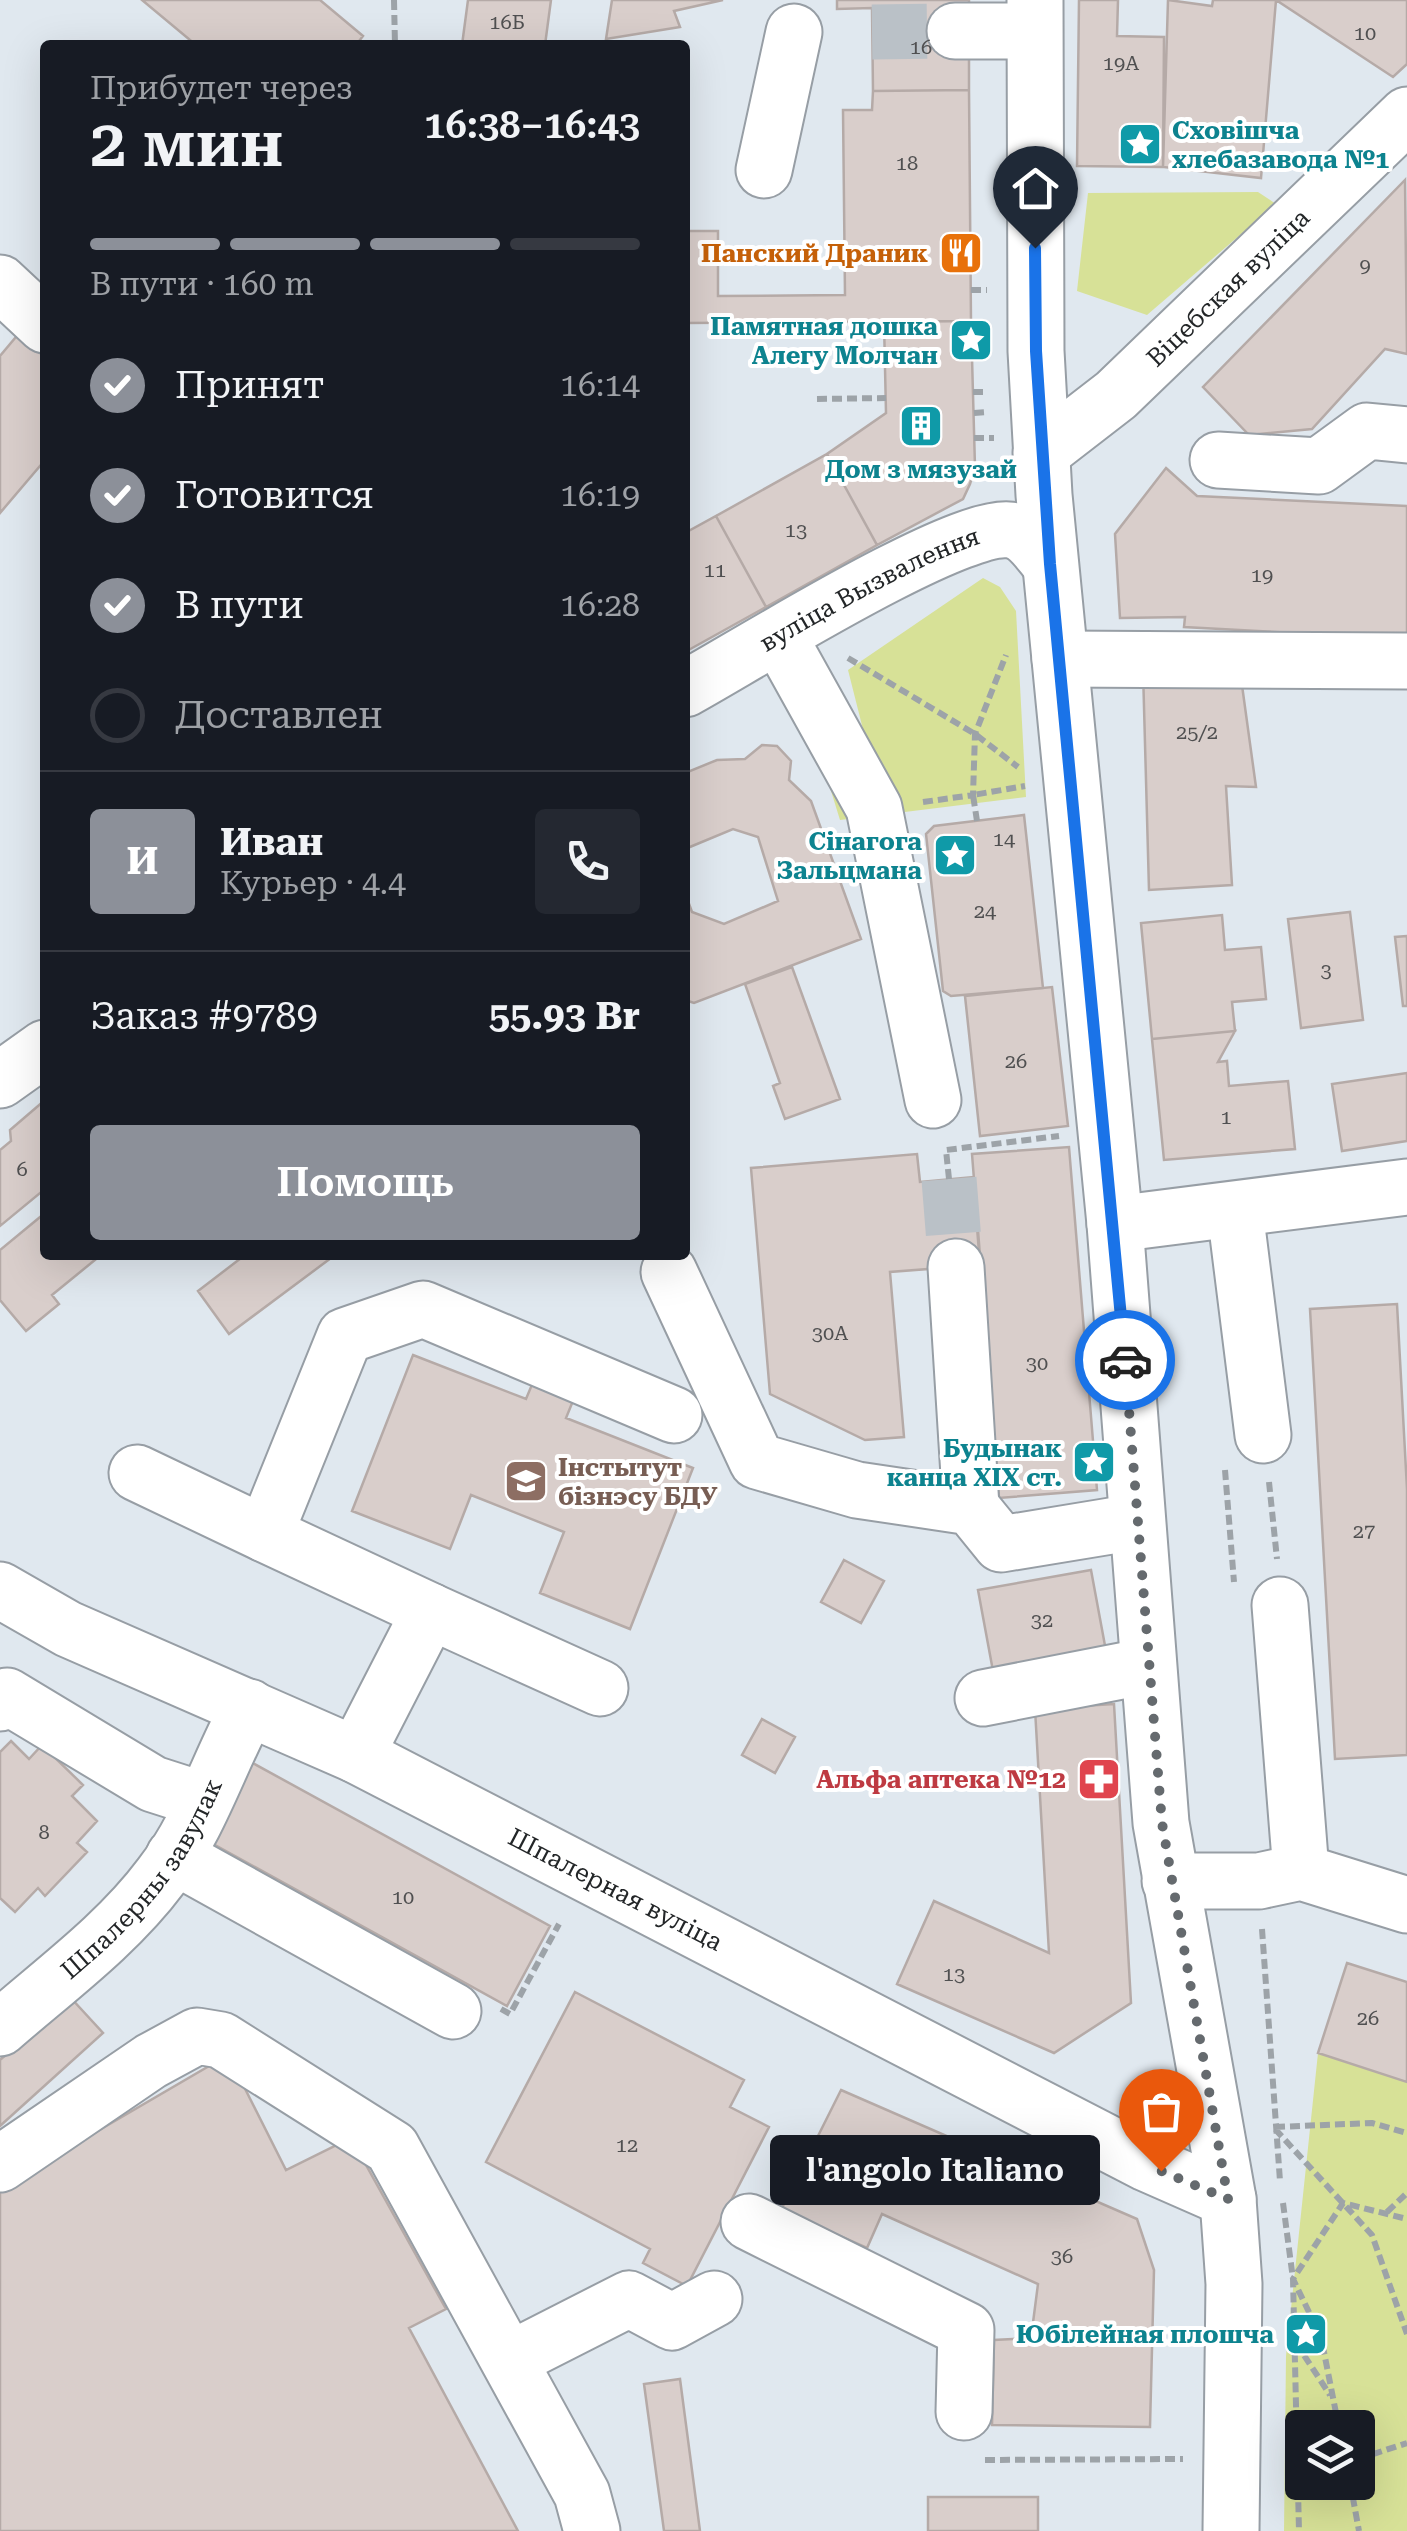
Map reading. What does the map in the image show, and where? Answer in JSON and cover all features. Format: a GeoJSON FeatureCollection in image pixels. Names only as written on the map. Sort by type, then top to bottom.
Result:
{"type":"FeatureCollection","features":[{"type":"Feature","properties":{"kind":"street"},"geometry":{"type":"LineString","coordinates":[[955,31],[1034,16],[1036,351],[1050,564],[1036,651],[1116,1224],[1147,1666],[1170,1882],[1228,2199],[1234,2284],[1231,2531]]}},
{"type":"Feature","properties":{"kind":"street"},"geometry":{"type":"LineString","coordinates":[[764,170],[794,32]]}},
{"type":"Feature","properties":{"kind":"street","name":"Віцебская вуліца"},"geometry":{"type":"LineString","coordinates":[[1041,453],[1116,394],[1407,115]]}},
{"type":"Feature","properties":{"kind":"street"},"geometry":{"type":"LineString","coordinates":[[0,283],[40,319]]}},
{"type":"Feature","properties":{"kind":"street"},"geometry":{"type":"LineString","coordinates":[[1218,460],[1319,466],[1367,431],[1407,435]]}},
{"type":"Feature","properties":{"kind":"street","name":"вуліца Вызвалення"},"geometry":{"type":"LineString","coordinates":[[690,688],[790,658],[947,545],[1008,529],[1027,536],[1050,564]]}},
{"type":"Feature","properties":{"kind":"street"},"geometry":{"type":"LineString","coordinates":[[1036,651],[1407,660]]}},
{"type":"Feature","properties":{"kind":"street"},"geometry":{"type":"LineString","coordinates":[[790,658],[874,808],[933,1100]]}},
{"type":"Feature","properties":{"kind":"street"},"geometry":{"type":"LineString","coordinates":[[0,1080],[40,1052]]}},
{"type":"Feature","properties":{"kind":"street"},"geometry":{"type":"LineString","coordinates":[[1116,1224],[1407,1188]]}},
{"type":"Feature","properties":{"kind":"street"},"geometry":{"type":"LineString","coordinates":[[1235,1211],[1243,1444]]}},
{"type":"Feature","properties":{"kind":"street"},"geometry":{"type":"LineString","coordinates":[[956,1267],[970,1507],[1001,1544],[1117,1525],[1136,1517]]}},
{"type":"Feature","properties":{"kind":"street"},"geometry":{"type":"LineString","coordinates":[[670,1272],[757,1461],[856,1490],[970,1507]]}},
{"type":"Feature","properties":{"kind":"street"},"geometry":{"type":"LineString","coordinates":[[264,1534],[345,1336],[423,1309],[674,1415]]}},
{"type":"Feature","properties":{"kind":"street"},"geometry":{"type":"LineString","coordinates":[[136,1474],[600,1688]]}},
{"type":"Feature","properties":{"kind":"street","name":"Шпалерная вуліца"},"geometry":{"type":"LineString","coordinates":[[0,1590],[68,1629],[356,1756],[1161,2171],[1228,2199]]}},
{"type":"Feature","properties":{"kind":"street"},"geometry":{"type":"LineString","coordinates":[[1258,1597],[1301,1872]]}},
{"type":"Feature","properties":{"kind":"street"},"geometry":{"type":"LineString","coordinates":[[356,1756],[430,1611]]}},
{"type":"Feature","properties":{"kind":"street"},"geometry":{"type":"LineString","coordinates":[[983,1698],[1147,1666]]}},
{"type":"Feature","properties":{"kind":"street"},"geometry":{"type":"LineString","coordinates":[[0,1704],[7,1696],[153,1784],[203,1800]]}},
{"type":"Feature","properties":{"kind":"street","name":"Шпалерны завулак"},"geometry":{"type":"LineString","coordinates":[[0,2028],[123,1920],[174,1856],[249,1707]]}},
{"type":"Feature","properties":{"kind":"street"},"geometry":{"type":"LineString","coordinates":[[174,1856],[454,2011]]}},
{"type":"Feature","properties":{"kind":"street"},"geometry":{"type":"LineString","coordinates":[[1170,1882],[1258,1881],[1301,1872],[1407,1904]]}},
{"type":"Feature","properties":{"kind":"street"},"geometry":{"type":"LineString","coordinates":[[0,2164],[151,2061],[197,2036],[221,2040],[392,2148],[582,2494],[592,2531]]}},
{"type":"Feature","properties":{"kind":"street"},"geometry":{"type":"LineString","coordinates":[[749,2222],[966,2330],[964,2412]]}},
{"type":"Feature","properties":{"kind":"street"},"geometry":{"type":"LineString","coordinates":[[509,2360],[630,2299],[672,2322],[714,2299]]}},
{"type":"Feature","properties":{"kind":"path"},"geometry":{"type":"LineString","coordinates":[[394,0],[395,40]]}},
{"type":"Feature","properties":{"kind":"path"},"geometry":{"type":"LineString","coordinates":[[817,399],[886,398]]}},
{"type":"Feature","properties":{"kind":"path"},"geometry":{"type":"LineString","coordinates":[[977,821],[973,795],[975,734],[1036,651]]}},
{"type":"Feature","properties":{"kind":"path"},"geometry":{"type":"LineString","coordinates":[[790,658],[850,657],[975,734],[1027,773]]}},
{"type":"Feature","properties":{"kind":"path"},"geometry":{"type":"LineString","coordinates":[[874,808],[1040,783]]}},
{"type":"Feature","properties":{"kind":"path"},"geometry":{"type":"LineString","coordinates":[[949,1179],[946,1150],[1068,1135]]}},
{"type":"Feature","properties":{"kind":"path"},"geometry":{"type":"LineString","coordinates":[[1243,1444],[1258,1597]]}},
{"type":"Feature","properties":{"kind":"path"},"geometry":{"type":"LineString","coordinates":[[454,2011],[465,1990],[510,2014],[559,1924]]}},
{"type":"Feature","properties":{"kind":"path"},"geometry":{"type":"LineString","coordinates":[[1407,2133],[1372,2123],[1274,2128],[1372,2236],[1407,2334]]}},
{"type":"Feature","properties":{"kind":"path"},"geometry":{"type":"LineString","coordinates":[[1386,2213],[1407,2193]]}},
{"type":"Feature","properties":{"kind":"path"},"geometry":{"type":"LineString","coordinates":[[1343,2203],[1407,2219]]}},
{"type":"Feature","properties":{"kind":"path"},"geometry":{"type":"LineString","coordinates":[[1335,2410],[1321,2337],[1292,2279],[1343,2203]]}},
{"type":"Feature","properties":{"kind":"path"},"geometry":{"type":"LineString","coordinates":[[1295,2342],[1333,2400]]}},
{"type":"Feature","properties":{"kind":"path"},"geometry":{"type":"LineString","coordinates":[[964,2412],[962,2460],[1184,2460]]}},
{"type":"Feature","properties":{"kind":"path"},"geometry":{"type":"LineString","coordinates":[[1375,2453],[1407,2443]]}},
{"type":"Feature","properties":{"kind":"path"},"geometry":{"type":"LineString","coordinates":[[1353,2500],[1359,2531]]}},
{"type":"Feature","properties":{"kind":"green space"},"geometry":{"type":"Polygon","coordinates":[[[1258,192],[1276,204],[1147,315],[1077,291],[1088,193],[1258,192]]]}},
{"type":"Feature","properties":{"kind":"green space"},"geometry":{"type":"Polygon","coordinates":[[[983,578],[1000,587],[1016,611],[1026,797],[840,820],[827,778],[871,761],[848,670],[983,578]]]}},
{"type":"Feature","properties":{"kind":"green space"},"geometry":{"type":"Polygon","coordinates":[[[1318,2053],[1407,2082],[1407,2531],[1284,2531],[1285,2444],[1285,2500],[1375,2500],[1375,2410],[1285,2410],[1286,2356],[1318,2053]]]}},
{"type":"Feature","properties":{"kind":"building"},"geometry":{"type":"Polygon","coordinates":[[[142,0],[320,0],[363,36],[360,40],[190,40],[142,0]]]}},
{"type":"Feature","properties":{"kind":"building"},"geometry":{"type":"Polygon","coordinates":[[[468,0],[551,0],[546,40],[463,40],[468,0]]]}},
{"type":"Feature","properties":{"kind":"building"},"geometry":{"type":"Polygon","coordinates":[[[612,0],[723,0],[674,11],[680,27],[606,39],[612,0]]]}},
{"type":"Feature","properties":{"kind":"building"},"geometry":{"type":"Polygon","coordinates":[[[837,0],[969,0],[969,90],[873,91],[872,8],[837,9],[837,0]]]}},
{"type":"Feature","properties":{"kind":"building"},"geometry":{"type":"Polygon","coordinates":[[[1079,0],[1118,0],[1117,36],[1164,37],[1163,167],[1077,166],[1079,0]]]}},
{"type":"Feature","properties":{"kind":"building"},"geometry":{"type":"Polygon","coordinates":[[[1168,0],[1212,6],[1213,0],[1276,0],[1261,178],[1163,167],[1168,0]]]}},
{"type":"Feature","properties":{"kind":"building"},"geometry":{"type":"Polygon","coordinates":[[[1276,0],[1407,0],[1407,64],[1393,77],[1276,0]]]}},
{"type":"Feature","properties":{"kind":"building"},"geometry":{"type":"Polygon","coordinates":[[[969,90],[971,321],[690,323],[690,231],[718,231],[718,296],[845,295],[843,110],[872,110],[873,91],[969,90]]]}},
{"type":"Feature","properties":{"kind":"building"},"geometry":{"type":"Polygon","coordinates":[[[1405,180],[1407,354],[1385,349],[1312,429],[1249,435],[1203,387],[1405,180]]]}},
{"type":"Feature","properties":{"kind":"building","name":"Дом з мязузай"},"geometry":{"type":"Polygon","coordinates":[[[971,321],[975,467],[970,484],[963,499],[877,545],[827,454],[886,413],[884,322],[971,321]]]}},
{"type":"Feature","properties":{"kind":"building"},"geometry":{"type":"Polygon","coordinates":[[[26,325],[40,337],[40,466],[0,513],[0,356],[26,325]]]}},
{"type":"Feature","properties":{"kind":"building"},"geometry":{"type":"Polygon","coordinates":[[[827,454],[877,545],[766,607],[716,516],[827,454]]]}},
{"type":"Feature","properties":{"kind":"building"},"geometry":{"type":"Polygon","coordinates":[[[1166,468],[1197,496],[1407,506],[1407,639],[1184,627],[1185,617],[1120,618],[1115,534],[1166,468]]]}},
{"type":"Feature","properties":{"kind":"building"},"geometry":{"type":"Polygon","coordinates":[[[716,516],[766,607],[690,649],[690,530],[716,516]]]}},
{"type":"Feature","properties":{"kind":"building"},"geometry":{"type":"Polygon","coordinates":[[[1143,670],[1241,678],[1256,787],[1226,786],[1232,885],[1149,890],[1143,670]]]}},
{"type":"Feature","properties":{"kind":"building"},"geometry":{"type":"Polygon","coordinates":[[[762,745],[777,746],[791,761],[789,780],[811,801],[861,939],[694,1003],[690,1002],[690,907],[692,912],[724,924],[778,901],[758,837],[733,829],[690,847],[690,771],[717,760],[745,759],[762,745]]]}},
{"type":"Feature","properties":{"kind":"building"},"geometry":{"type":"Polygon","coordinates":[[[1024,815],[1043,988],[951,996],[943,991],[926,834],[934,826],[1024,815]]]}},
{"type":"Feature","properties":{"kind":"building"},"geometry":{"type":"Polygon","coordinates":[[[1350,912],[1363,1020],[1301,1028],[1288,919],[1350,912]]]}},
{"type":"Feature","properties":{"kind":"building"},"geometry":{"type":"Polygon","coordinates":[[[1222,915],[1225,950],[1261,947],[1266,999],[1232,1002],[1235,1031],[1152,1039],[1141,923],[1222,915]]]}},
{"type":"Feature","properties":{"kind":"building"},"geometry":{"type":"Polygon","coordinates":[[[1407,936],[1407,1006],[1403,1006],[1395,937],[1407,936]]]}},
{"type":"Feature","properties":{"kind":"building"},"geometry":{"type":"Polygon","coordinates":[[[792,967],[840,1099],[785,1119],[773,1086],[780,1083],[745,984],[792,967]]]}},
{"type":"Feature","properties":{"kind":"building"},"geometry":{"type":"Polygon","coordinates":[[[1052,987],[1068,1126],[980,1136],[965,996],[1052,987]]]}},
{"type":"Feature","properties":{"kind":"building"},"geometry":{"type":"Polygon","coordinates":[[[1235,1031],[1218,1062],[1227,1061],[1229,1086],[1288,1081],[1295,1149],[1164,1160],[1152,1039],[1235,1031]]]}},
{"type":"Feature","properties":{"kind":"building"},"geometry":{"type":"Polygon","coordinates":[[[1407,1073],[1407,1141],[1342,1151],[1332,1084],[1407,1073]]]}},
{"type":"Feature","properties":{"kind":"building"},"geometry":{"type":"Polygon","coordinates":[[[40,1104],[40,1193],[0,1226],[0,1150],[11,1141],[10,1130],[40,1104]]]}},
{"type":"Feature","properties":{"kind":"building"},"geometry":{"type":"Polygon","coordinates":[[[1069,1147],[1097,1490],[999,1498],[972,1154],[1069,1147]]]}},
{"type":"Feature","properties":{"kind":"building"},"geometry":{"type":"Polygon","coordinates":[[[917,1154],[920,1182],[973,1177],[980,1265],[890,1272],[904,1437],[865,1440],[770,1394],[751,1168],[917,1154]]]}},
{"type":"Feature","properties":{"kind":"building"},"geometry":{"type":"Polygon","coordinates":[[[40,1217],[40,1260],[95,1260],[52,1295],[59,1304],[26,1331],[0,1300],[0,1250],[40,1217]]]}},
{"type":"Feature","properties":{"kind":"building"},"geometry":{"type":"Polygon","coordinates":[[[238,1260],[328,1260],[229,1334],[198,1291],[238,1260]]]}},
{"type":"Feature","properties":{"kind":"building"},"geometry":{"type":"Polygon","coordinates":[[[1397,1304],[1407,1489],[1407,1755],[1335,1759],[1310,1309],[1397,1304]]]}},
{"type":"Feature","properties":{"kind":"building","name":"Інстытут бізнэсу БДУ"},"geometry":{"type":"Polygon","coordinates":[[[413,1355],[526,1399],[536,1375],[577,1391],[566,1418],[693,1468],[630,1629],[540,1593],[564,1532],[471,1495],[450,1549],[352,1511],[413,1355]]]}},
{"type":"Feature","properties":{"kind":"building"},"geometry":{"type":"Polygon","coordinates":[[[844,1560],[884,1581],[861,1623],[821,1602],[844,1560]]]}},
{"type":"Feature","properties":{"kind":"building"},"geometry":{"type":"Polygon","coordinates":[[[1091,1570],[1106,1651],[993,1671],[978,1590],[1091,1570]]]}},
{"type":"Feature","properties":{"kind":"building"},"geometry":{"type":"Polygon","coordinates":[[[1114,1704],[1131,2003],[1054,2053],[897,1984],[934,1901],[1049,1953],[1035,1709],[1114,1704]]]}},
{"type":"Feature","properties":{"kind":"building"},"geometry":{"type":"Polygon","coordinates":[[[762,1719],[795,1737],[775,1773],[742,1755],[762,1719]]]}},
{"type":"Feature","properties":{"kind":"building"},"geometry":{"type":"Polygon","coordinates":[[[11,1741],[29,1759],[42,1745],[83,1785],[72,1796],[97,1821],[77,1843],[87,1852],[45,1896],[38,1888],[15,1912],[0,1898],[0,1752],[11,1741]]]}},
{"type":"Feature","properties":{"kind":"building"},"geometry":{"type":"Polygon","coordinates":[[[249,1761],[550,1926],[507,2006],[206,1840],[249,1761]]]}},
{"type":"Feature","properties":{"kind":"building"},"geometry":{"type":"Polygon","coordinates":[[[1347,1963],[1407,1982],[1407,2082],[1318,2053],[1347,1963]]]}},
{"type":"Feature","properties":{"kind":"building"},"geometry":{"type":"Polygon","coordinates":[[[575,1992],[744,2080],[730,2107],[769,2127],[687,2286],[643,2263],[650,2249],[486,2162],[575,1992]]]}},
{"type":"Feature","properties":{"kind":"building"},"geometry":{"type":"Polygon","coordinates":[[[70,1997],[103,2033],[0,2126],[0,2060],[70,1997]]]}},
{"type":"Feature","properties":{"kind":"building"},"geometry":{"type":"Polygon","coordinates":[[[228,2055],[286,2170],[351,2138],[446,2309],[409,2328],[518,2531],[0,2531],[0,2188],[228,2055]]]}},
{"type":"Feature","properties":{"kind":"building"},"geometry":{"type":"Polygon","coordinates":[[[841,2090],[1137,2219],[1154,2270],[1150,2427],[992,2425],[994,2340],[1031,2338],[1038,2284],[882,2214],[867,2248],[781,2210],[841,2090]]]}},
{"type":"Feature","properties":{"kind":"building"},"geometry":{"type":"Polygon","coordinates":[[[680,2379],[700,2531],[664,2531],[644,2384],[680,2379]]]}},
{"type":"Feature","properties":{"kind":"building"},"geometry":{"type":"Polygon","coordinates":[[[928,2497],[1038,2497],[1038,2531],[928,2531],[928,2497]]]}},
{"type":"Feature","properties":{"kind":"tunnel"},"geometry":{"type":"LineString","coordinates":[[872,32],[955,31]]}},
{"type":"Feature","properties":{"kind":"tunnel"},"geometry":{"type":"LineString","coordinates":[[949,1179],[956,1267]]}},
{"type":"Feature","properties":{"kind":"way so far"},"geometry":{"type":"LineString","coordinates":[[1125,1360],[1162,1823],[1228,2199],[1161,2171]]}},
{"type":"Feature","properties":{"kind":"place","name":"Сховішча хлебазавода №1"},"geometry":{"type":"Point","coordinates":[1140,144]}},
{"type":"Feature","properties":{"kind":"place","name":"Панский Драник"},"geometry":{"type":"Point","coordinates":[961,253]}},
{"type":"Feature","properties":{"kind":"place","name":"Памятная дошка Алегу Молчан"},"geometry":{"type":"Point","coordinates":[971,340]}},
{"type":"Feature","properties":{"kind":"place","name":"Дом з мязузай"},"geometry":{"type":"Point","coordinates":[921,426]}},
{"type":"Feature","properties":{"kind":"place","name":"Сінагога Зальцмана"},"geometry":{"type":"Point","coordinates":[955,855]}},
{"type":"Feature","properties":{"kind":"place","name":"Будынак канца ХІХ ст."},"geometry":{"type":"Point","coordinates":[1094,1462]}},
{"type":"Feature","properties":{"kind":"place","name":"Інстытут бізнэсу БДУ"},"geometry":{"type":"Point","coordinates":[526,1481]}},
{"type":"Feature","properties":{"kind":"place","name":"Альфа аптека №12"},"geometry":{"type":"Point","coordinates":[1099,1779]}},
{"type":"Feature","properties":{"kind":"place","name":"l'angolo Italiano"},"geometry":{"type":"Point","coordinates":[1161,2171]}},
{"type":"Feature","properties":{"kind":"place","name":"Юбілейная плошча"},"geometry":{"type":"Point","coordinates":[1306,2334]}},
{"type":"Feature","properties":{"kind":"route"},"geometry":{"type":"LineString","coordinates":[[1035,248],[1041,453],[1116,1224],[1125,1360]]}}]}
